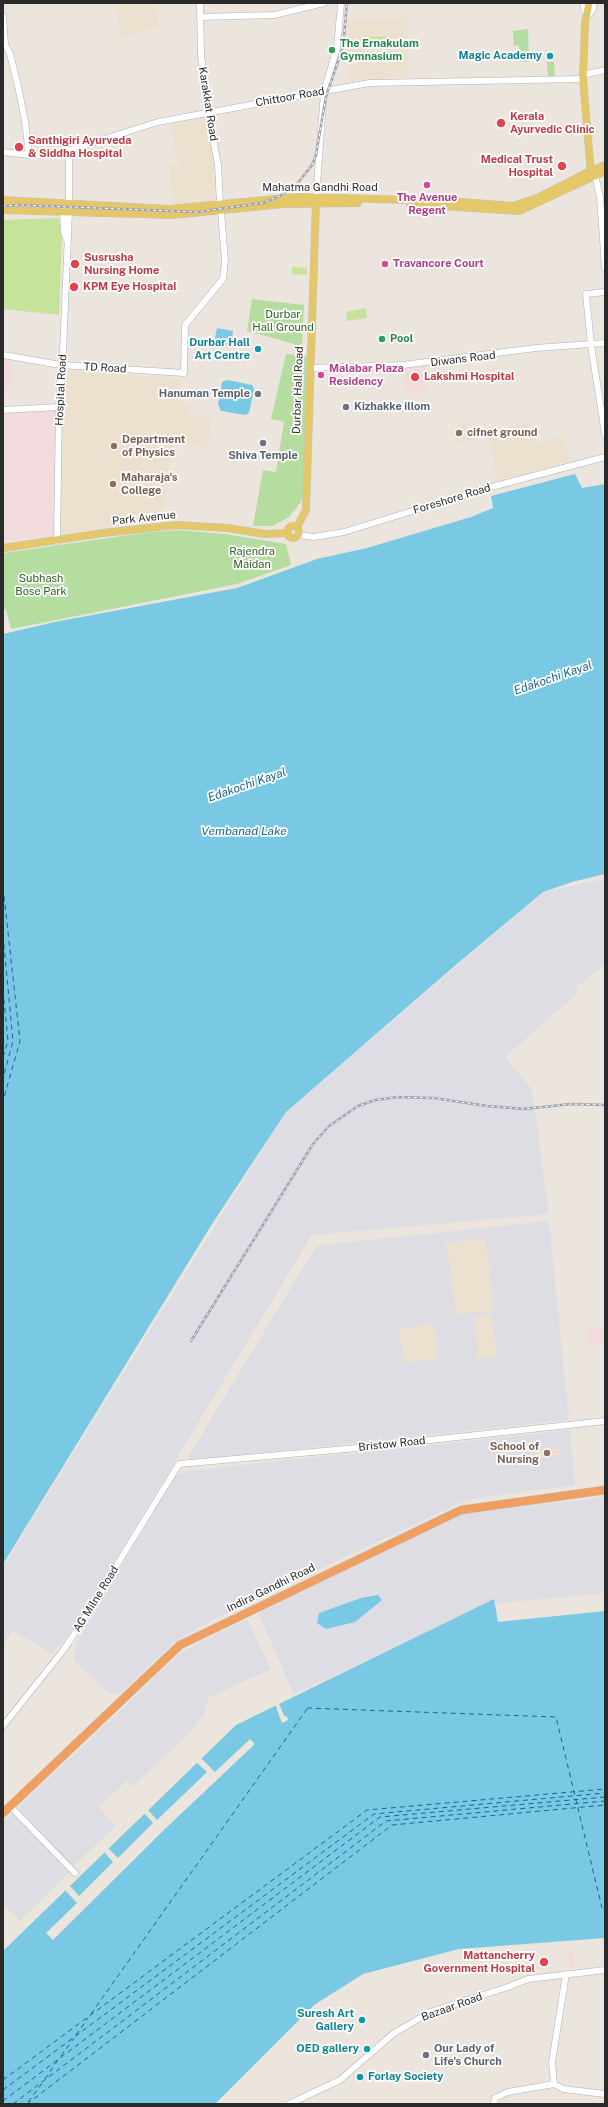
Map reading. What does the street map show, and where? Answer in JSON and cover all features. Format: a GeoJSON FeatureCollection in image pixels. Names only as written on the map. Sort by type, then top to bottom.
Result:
{"type":"FeatureCollection","features":[{"type":"Feature","properties":{"kind":"highway","name":"Indira Gandhi Road"},"geometry":{"type":"LineString","coordinates":[[3,1813],[180,1645],[461,1510],[605,1490]]}},
{"type":"Feature","properties":{"kind":"main road"},"geometry":{"type":"LineString","coordinates":[[589,3],[588,16],[585,23],[585,77],[593,173]]}},
{"type":"Feature","properties":{"kind":"main road","name":"Mahatma Gandhi Road"},"geometry":{"type":"LineString","coordinates":[[3,200],[169,209],[221,208],[316,201],[414,202],[513,206],[537,198],[593,173],[605,165]]}},
{"type":"Feature","properties":{"kind":"main road","name":"Mahatma Gandhi Road"},"geometry":{"type":"LineString","coordinates":[[593,173],[605,171]]}},
{"type":"Feature","properties":{"kind":"main road","name":"Durbar Hall Road"},"geometry":{"type":"LineString","coordinates":[[298,531],[306,510],[316,201]]}},
{"type":"Feature","properties":{"kind":"main road"},"geometry":{"type":"LineString","coordinates":[[66,211],[67,203]]}},
{"type":"Feature","properties":{"kind":"main road","name":"Mahatma Gandhi Road"},"geometry":{"type":"LineString","coordinates":[[3,210],[172,215],[221,208]]}},
{"type":"Feature","properties":{"kind":"main road","name":"Park Avenue"},"geometry":{"type":"LineString","coordinates":[[3,548],[103,533],[176,525],[228,528],[266,534],[288,533],[290,527],[298,531]]}},
{"type":"Feature","properties":{"kind":"street","name":"Karakkat Road"},"geometry":{"type":"LineString","coordinates":[[184,372],[185,326],[223,279],[225,261],[218,164],[208,111],[201,55],[200,3]]}},
{"type":"Feature","properties":{"kind":"street"},"geometry":{"type":"LineString","coordinates":[[200,17],[280,14],[324,3]]}},
{"type":"Feature","properties":{"kind":"street"},"geometry":{"type":"LineString","coordinates":[[316,201],[324,91],[337,48],[341,3]]}},
{"type":"Feature","properties":{"kind":"street"},"geometry":{"type":"LineString","coordinates":[[584,3],[584,9],[588,16],[593,9],[593,3]]}},
{"type":"Feature","properties":{"kind":"street"},"geometry":{"type":"LineString","coordinates":[[3,16],[5,44],[10,54],[18,86],[25,121],[29,155]]}},
{"type":"Feature","properties":{"kind":"street","name":"Chittoor Road"},"geometry":{"type":"LineString","coordinates":[[3,152],[45,155],[69,150],[158,122],[208,111],[369,83],[585,77],[605,70]]}},
{"type":"Feature","properties":{"kind":"street"},"geometry":{"type":"LineString","coordinates":[[67,203],[69,188],[69,150]]}},
{"type":"Feature","properties":{"kind":"street"},"geometry":{"type":"LineString","coordinates":[[593,173],[600,197],[605,268]]}},
{"type":"Feature","properties":{"kind":"street","name":"Hospital Road"},"geometry":{"type":"LineString","coordinates":[[57,541],[59,407],[63,351],[67,240],[64,232],[66,211]]}},
{"type":"Feature","properties":{"kind":"street"},"geometry":{"type":"LineString","coordinates":[[605,292],[586,294],[591,345],[605,434]]}},
{"type":"Feature","properties":{"kind":"street","name":"Diwans Road"},"geometry":{"type":"LineString","coordinates":[[310,368],[403,365],[536,348],[605,343]]}},
{"type":"Feature","properties":{"kind":"street","name":"TD Road"},"geometry":{"type":"LineString","coordinates":[[3,355],[61,365],[184,372]]}},
{"type":"Feature","properties":{"kind":"street"},"geometry":{"type":"LineString","coordinates":[[3,410],[59,407]]}},
{"type":"Feature","properties":{"kind":"street","name":"Foreshore Road"},"geometry":{"type":"LineString","coordinates":[[298,531],[314,537],[344,532],[484,489],[605,457]]}},
{"type":"Feature","properties":{"kind":"street","name":"Bristow Road"},"geometry":{"type":"LineString","coordinates":[[179,1464],[357,1448],[605,1421]]}},
{"type":"Feature","properties":{"kind":"street","name":"AG Milne Road"},"geometry":{"type":"LineString","coordinates":[[3,1726],[76,1633],[179,1464]]}},
{"type":"Feature","properties":{"kind":"street"},"geometry":{"type":"LineString","coordinates":[[10,1806],[75,1873]]}},
{"type":"Feature","properties":{"kind":"street","name":"Bazaar Road"},"geometry":{"type":"LineString","coordinates":[[292,2103],[340,2080],[393,2034],[430,2012],[528,1979],[605,1970]]}},
{"type":"Feature","properties":{"kind":"street"},"geometry":{"type":"LineString","coordinates":[[554,2084],[552,2062],[566,1974]]}},
{"type":"Feature","properties":{"kind":"street"},"geometry":{"type":"LineString","coordinates":[[494,2104],[495,2098],[508,2092],[554,2084],[563,2090],[605,2094]]}},
{"type":"Feature","properties":{"kind":"shaded area"},"geometry":{"type":"Polygon","coordinates":[[[116,3],[165,3],[156,5],[159,26],[120,39],[116,3]]]}},
{"type":"Feature","properties":{"kind":"shaded area"},"geometry":{"type":"Polygon","coordinates":[[[407,17],[409,76],[349,81],[347,20],[407,17]]]}},
{"type":"Feature","properties":{"kind":"shaded area"},"geometry":{"type":"Polygon","coordinates":[[[206,113],[216,166],[219,203],[174,208],[169,166],[179,165],[170,121],[206,113]]]}},
{"type":"Feature","properties":{"kind":"shaded area"},"geometry":{"type":"Polygon","coordinates":[[[3,357],[12,358],[12,388],[3,388],[3,357]]]}},
{"type":"Feature","properties":{"kind":"shaded area","name":"Lakshmi Hospital"},"geometry":{"type":"Polygon","coordinates":[[[427,365],[424,391],[405,392],[403,367],[427,365]]]}},
{"type":"Feature","properties":{"kind":"shaded area","name":"Maharaja's College"},"geometry":{"type":"Polygon","coordinates":[[[63,369],[183,379],[181,403],[190,404],[188,415],[211,417],[207,447],[174,443],[161,520],[59,534],[63,369]]]}},
{"type":"Feature","properties":{"kind":"shaded area"},"geometry":{"type":"Polygon","coordinates":[[[56,410],[55,535],[3,541],[3,414],[56,410]]]}},
{"type":"Feature","properties":{"kind":"shaded area"},"geometry":{"type":"Polygon","coordinates":[[[531,421],[537,444],[562,436],[571,461],[498,481],[489,435],[531,421]]]}},
{"type":"Feature","properties":{"kind":"shaded area","name":"cifnet ground"},"geometry":{"type":"Polygon","coordinates":[[[462,422],[468,428],[464,434],[476,434],[476,440],[458,442],[452,432],[462,422]]]}},
{"type":"Feature","properties":{"kind":"shaded area"},"geometry":{"type":"Polygon","coordinates":[[[605,879],[605,964],[576,988],[578,993],[505,1057],[532,1089],[549,1214],[312,1235],[70,1634],[52,1654],[12,1630],[3,1647],[3,1566],[286,1112],[543,892],[605,879]]]}},
{"type":"Feature","properties":{"kind":"shaded area"},"geometry":{"type":"Polygon","coordinates":[[[549,1221],[569,1420],[195,1460],[188,1457],[315,1248],[321,1245],[549,1221]]]}},
{"type":"Feature","properties":{"kind":"shaded area"},"geometry":{"type":"Polygon","coordinates":[[[485,1238],[494,1310],[456,1315],[447,1243],[485,1238]]]}},
{"type":"Feature","properties":{"kind":"shaded area"},"geometry":{"type":"Polygon","coordinates":[[[491,1315],[497,1356],[476,1359],[478,1346],[474,1317],[491,1315]]]}},
{"type":"Feature","properties":{"kind":"shaded area"},"geometry":{"type":"Polygon","coordinates":[[[434,1323],[438,1359],[404,1363],[399,1329],[434,1323]]]}},
{"type":"Feature","properties":{"kind":"shaded area"},"geometry":{"type":"Polygon","coordinates":[[[605,1326],[605,1344],[589,1346],[587,1328],[605,1326]]]}},
{"type":"Feature","properties":{"kind":"shaded area"},"geometry":{"type":"Polygon","coordinates":[[[570,1430],[575,1485],[472,1499],[455,1505],[208,1622],[172,1644],[120,1693],[111,1695],[74,1660],[76,1644],[169,1485],[174,1477],[186,1471],[570,1430]]]}},
{"type":"Feature","properties":{"kind":"shaded area","name":"School of Nursing"},"geometry":{"type":"Polygon","coordinates":[[[560,1448],[560,1455],[535,1457],[534,1451],[560,1448]]]}},
{"type":"Feature","properties":{"kind":"shaded area"},"geometry":{"type":"Polygon","coordinates":[[[605,1497],[605,1593],[491,1604],[294,1694],[258,1613],[462,1514],[605,1497]]]}},
{"type":"Feature","properties":{"kind":"shaded area"},"geometry":{"type":"Polygon","coordinates":[[[247,1619],[271,1669],[208,1698],[204,1714],[196,1726],[133,1787],[127,1781],[98,1807],[116,1826],[72,1867],[18,1808],[177,1656],[187,1649],[247,1619]]]}},
{"type":"Feature","properties":{"kind":"shaded area"},"geometry":{"type":"Polygon","coordinates":[[[12,1814],[70,1871],[20,1921],[3,1904],[3,1822],[12,1814]]]}},
{"type":"Feature","properties":{"kind":"shaded area"},"geometry":{"type":"Polygon","coordinates":[[[573,1951],[577,1967],[570,1968],[567,1953],[573,1951]]]}},
{"type":"Feature","properties":{"kind":"green space"},"geometry":{"type":"Polygon","coordinates":[[[528,29],[529,62],[520,61],[519,45],[514,46],[513,31],[528,29]]]}},
{"type":"Feature","properties":{"kind":"green space"},"geometry":{"type":"Polygon","coordinates":[[[386,36],[387,46],[369,47],[368,37],[386,36]]]}},
{"type":"Feature","properties":{"kind":"green space"},"geometry":{"type":"Polygon","coordinates":[[[547,62],[554,62],[555,78],[548,78],[547,62]]]}},
{"type":"Feature","properties":{"kind":"green space"},"geometry":{"type":"Polygon","coordinates":[[[59,218],[62,239],[59,315],[3,309],[3,220],[59,218]]]}},
{"type":"Feature","properties":{"kind":"green space"},"geometry":{"type":"Polygon","coordinates":[[[292,267],[307,268],[307,275],[292,274],[292,267]]]}},
{"type":"Feature","properties":{"kind":"green space","name":"Durbar Hall Ground"},"geometry":{"type":"Polygon","coordinates":[[[252,299],[304,305],[302,344],[298,345],[247,331],[252,299]]]}},
{"type":"Feature","properties":{"kind":"green space"},"geometry":{"type":"Polygon","coordinates":[[[366,308],[367,318],[347,321],[346,312],[366,308]]]}},
{"type":"Feature","properties":{"kind":"green space"},"geometry":{"type":"Polygon","coordinates":[[[286,354],[307,356],[304,490],[301,502],[289,517],[273,526],[253,526],[263,470],[276,472],[284,422],[271,419],[286,354]]]}},
{"type":"Feature","properties":{"kind":"green space","name":"Subhash Bose Park"},"geometry":{"type":"Polygon","coordinates":[[[177,530],[225,534],[286,544],[291,565],[237,584],[11,629],[6,609],[3,610],[3,553],[143,533],[177,530]]]}},
{"type":"Feature","properties":{"kind":"water"},"geometry":{"type":"Polygon","coordinates":[[[217,328],[233,331],[231,345],[214,343],[217,328]]]}},
{"type":"Feature","properties":{"kind":"water"},"geometry":{"type":"Polygon","coordinates":[[[228,380],[252,385],[254,389],[249,413],[245,415],[221,411],[218,404],[222,382],[228,380]]]}},
{"type":"Feature","properties":{"kind":"water","name":"Vembanad Lake"},"geometry":{"type":"Polygon","coordinates":[[[575,474],[582,488],[605,484],[605,874],[572,882],[543,892],[458,963],[286,1112],[212,1224],[3,1564],[3,634],[55,622],[237,588],[317,559],[367,548],[471,517],[493,508],[491,496],[575,474]]]}},
{"type":"Feature","properties":{"kind":"water"},"geometry":{"type":"Polygon","coordinates":[[[378,1595],[382,1600],[355,1622],[326,1629],[317,1623],[319,1613],[361,1598],[378,1595]]]}},
{"type":"Feature","properties":{"kind":"water"},"geometry":{"type":"Polygon","coordinates":[[[494,1599],[498,1622],[605,1611],[605,1938],[459,1949],[363,1974],[314,2005],[215,2104],[3,2104],[3,1951],[236,1725],[494,1599]]]}},
{"type":"Feature","properties":{"kind":"pier"},"geometry":{"type":"Polygon","coordinates":[[[278,1702],[288,1720],[282,1723],[275,1704],[278,1702]]]}},
{"type":"Feature","properties":{"kind":"pier"},"geometry":{"type":"Polygon","coordinates":[[[250,1739],[255,1744],[166,1828],[53,1940],[46,1933],[77,1903],[65,1890],[70,1886],[79,1896],[113,1862],[104,1852],[108,1848],[118,1858],[153,1823],[144,1813],[148,1810],[157,1820],[207,1772],[196,1762],[201,1758],[215,1772],[250,1739]]]}},
{"type":"Feature","properties":{"kind":"ferry route"},"geometry":{"type":"LineString","coordinates":[[3,887],[20,1041],[3,1101]]}},
{"type":"Feature","properties":{"kind":"ferry route"},"geometry":{"type":"LineString","coordinates":[[3,935],[13,1041],[3,1078]]}},
{"type":"Feature","properties":{"kind":"ferry route"},"geometry":{"type":"LineString","coordinates":[[3,990],[8,1041],[3,1057]]}},
{"type":"Feature","properties":{"kind":"ferry route"},"geometry":{"type":"LineString","coordinates":[[91,2014],[307,1709],[306,1705]]}},
{"type":"Feature","properties":{"kind":"ferry route"},"geometry":{"type":"LineString","coordinates":[[307,1708],[556,1717],[602,1908]]}},
{"type":"Feature","properties":{"kind":"ferry route"},"geometry":{"type":"LineString","coordinates":[[3,2080],[367,1810],[605,1789]]}},
{"type":"Feature","properties":{"kind":"ferry route"},"geometry":{"type":"LineString","coordinates":[[3,2090],[374,1814],[605,1793]]}},
{"type":"Feature","properties":{"kind":"ferry route"},"geometry":{"type":"LineString","coordinates":[[3,2101],[380,1817],[605,1797]]}},
{"type":"Feature","properties":{"kind":"ferry route"},"geometry":{"type":"LineString","coordinates":[[13,2104],[386,1821],[605,1801]]}},
{"type":"Feature","properties":{"kind":"ferry route"},"geometry":{"type":"LineString","coordinates":[[27,2104],[392,1825],[605,1805]]}},
{"type":"Feature","properties":{"kind":"ferry route"},"geometry":{"type":"LineString","coordinates":[[76,2035],[88,2018]]}},
{"type":"Feature","properties":{"kind":"ferry route"},"geometry":{"type":"LineString","coordinates":[[61,2056],[74,2038]]}},
{"type":"Feature","properties":{"kind":"ferry route"},"geometry":{"type":"LineString","coordinates":[[45,2079],[58,2060]]}},
{"type":"Feature","properties":{"kind":"ferry route"},"geometry":{"type":"LineString","coordinates":[[28,2102],[43,2082]]}},
{"type":"Feature","properties":{"kind":"railway"},"geometry":{"type":"LineString","coordinates":[[3,206],[20,205],[197,212],[263,203],[280,196],[297,184],[312,165],[316,155],[326,96],[343,47],[347,3]]}},
{"type":"Feature","properties":{"kind":"railway"},"geometry":{"type":"LineString","coordinates":[[191,1341],[313,1144],[329,1126],[358,1106],[375,1100],[398,1097],[434,1098],[487,1106],[524,1109],[571,1104],[605,1105]]}},
{"type":"Feature","properties":{"kind":"place","name":"The Ernakulam Gymnasium"},"geometry":{"type":"Point","coordinates":[332,50]}},
{"type":"Feature","properties":{"kind":"place","name":"Magic Academy"},"geometry":{"type":"Point","coordinates":[550,56]}},
{"type":"Feature","properties":{"kind":"place","name":"Kerala Ayurvedic Clinic"},"geometry":{"type":"Point","coordinates":[501,123]}},
{"type":"Feature","properties":{"kind":"place","name":"Santhigiri Ayurveda & Siddha Hospital"},"geometry":{"type":"Point","coordinates":[19,147]}},
{"type":"Feature","properties":{"kind":"place","name":"Medical Trust Hospital"},"geometry":{"type":"Point","coordinates":[562,166]}},
{"type":"Feature","properties":{"kind":"place","name":"The Avenue Regent"},"geometry":{"type":"Point","coordinates":[427,185]}},
{"type":"Feature","properties":{"kind":"place","name":"Susrusha Nursing Home"},"geometry":{"type":"Point","coordinates":[75,264]}},
{"type":"Feature","properties":{"kind":"place","name":"Travancore Court"},"geometry":{"type":"Point","coordinates":[385,264]}},
{"type":"Feature","properties":{"kind":"place","name":"KPM Eye Hospital"},"geometry":{"type":"Point","coordinates":[74,287]}},
{"type":"Feature","properties":{"kind":"place","name":"Pool"},"geometry":{"type":"Point","coordinates":[382,339]}},
{"type":"Feature","properties":{"kind":"place","name":"Durbar Hall Art Centre"},"geometry":{"type":"Point","coordinates":[258,349]}},
{"type":"Feature","properties":{"kind":"place","name":"Malabar Plaza Residency"},"geometry":{"type":"Point","coordinates":[321,375]}},
{"type":"Feature","properties":{"kind":"place","name":"Lakshmi Hospital"},"geometry":{"type":"Point","coordinates":[415,377]}},
{"type":"Feature","properties":{"kind":"place","name":"Hanuman Temple"},"geometry":{"type":"Point","coordinates":[258,394]}},
{"type":"Feature","properties":{"kind":"place","name":"Kizhakke illom"},"geometry":{"type":"Point","coordinates":[346,407]}},
{"type":"Feature","properties":{"kind":"place","name":"cifnet ground"},"geometry":{"type":"Point","coordinates":[459,433]}},
{"type":"Feature","properties":{"kind":"place","name":"Shiva Temple"},"geometry":{"type":"Point","coordinates":[263,443]}},
{"type":"Feature","properties":{"kind":"place","name":"Department of Physics"},"geometry":{"type":"Point","coordinates":[114,446]}},
{"type":"Feature","properties":{"kind":"place","name":"Maharaja's College"},"geometry":{"type":"Point","coordinates":[113,484]}},
{"type":"Feature","properties":{"kind":"place","name":"School of Nursing"},"geometry":{"type":"Point","coordinates":[547,1453]}},
{"type":"Feature","properties":{"kind":"place","name":"Mattancherry Government Hospital"},"geometry":{"type":"Point","coordinates":[544,1962]}},
{"type":"Feature","properties":{"kind":"place","name":"Suresh Art Gallery"},"geometry":{"type":"Point","coordinates":[362,2020]}},
{"type":"Feature","properties":{"kind":"place","name":"OED gallery"},"geometry":{"type":"Point","coordinates":[367,2049]}},
{"type":"Feature","properties":{"kind":"place","name":"Our Lady of Life's Church"},"geometry":{"type":"Point","coordinates":[426,2055]}},
{"type":"Feature","properties":{"kind":"place","name":"Forlay Society"},"geometry":{"type":"Point","coordinates":[360,2077]}},
{"type":"Feature","properties":{"kind":"park label","name":"Rajendra Maidan"},"geometry":{"type":"Point","coordinates":[252,558]}},
{"type":"Feature","properties":{"kind":"water label","name":"Edakochi Kayal"},"geometry":{"type":"Point","coordinates":[553,678]}},
{"type":"Feature","properties":{"kind":"water label","name":"Edakochi Kayal"},"geometry":{"type":"Point","coordinates":[247,785]}}]}
